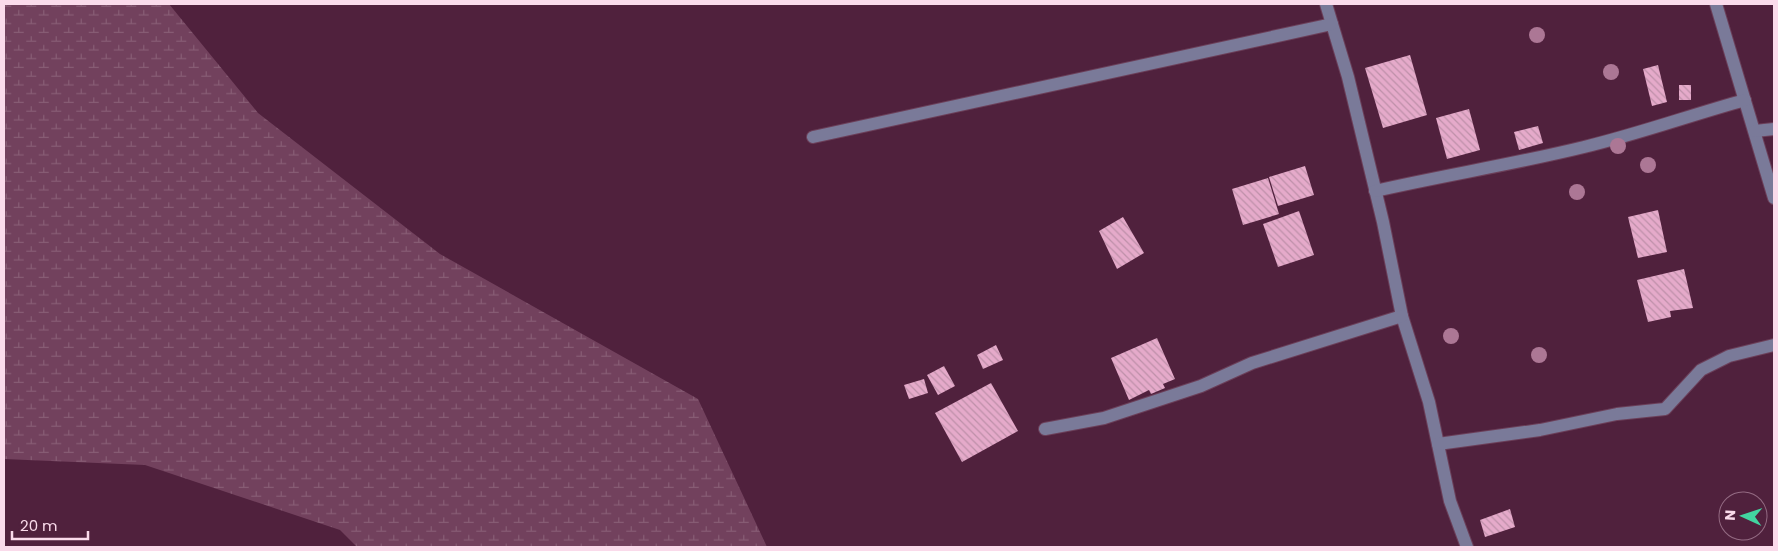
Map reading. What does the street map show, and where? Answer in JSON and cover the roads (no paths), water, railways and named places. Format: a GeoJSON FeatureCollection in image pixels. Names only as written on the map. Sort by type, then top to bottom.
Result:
{"type":"FeatureCollection","features":[{"type":"Feature","properties":{"kind":"street"},"geometry":{"type":"LineString","coordinates":[[1326,4],[1348,77],[1376,191],[1402,316],[1429,402],[1450,501],[1467,547]]}},
{"type":"Feature","properties":{"kind":"street"},"geometry":{"type":"LineString","coordinates":[[1716,4],[1774,198]]}},
{"type":"Feature","properties":{"kind":"street"},"geometry":{"type":"LineString","coordinates":[[813,138],[1332,24]]}},
{"type":"Feature","properties":{"kind":"street"},"geometry":{"type":"LineString","coordinates":[[1376,191],[1586,146],[1745,100]]}},
{"type":"Feature","properties":{"kind":"street"},"geometry":{"type":"LineString","coordinates":[[1755,131],[1774,129]]}},
{"type":"Feature","properties":{"kind":"street"},"geometry":{"type":"LineString","coordinates":[[1045,429],[1104,418],[1201,386],[1252,363],[1402,316]]}},
{"type":"Feature","properties":{"kind":"street"},"geometry":{"type":"LineString","coordinates":[[1438,444],[1540,430],[1617,414],[1665,409],[1701,370],[1730,356],[1774,345]]}}]}
